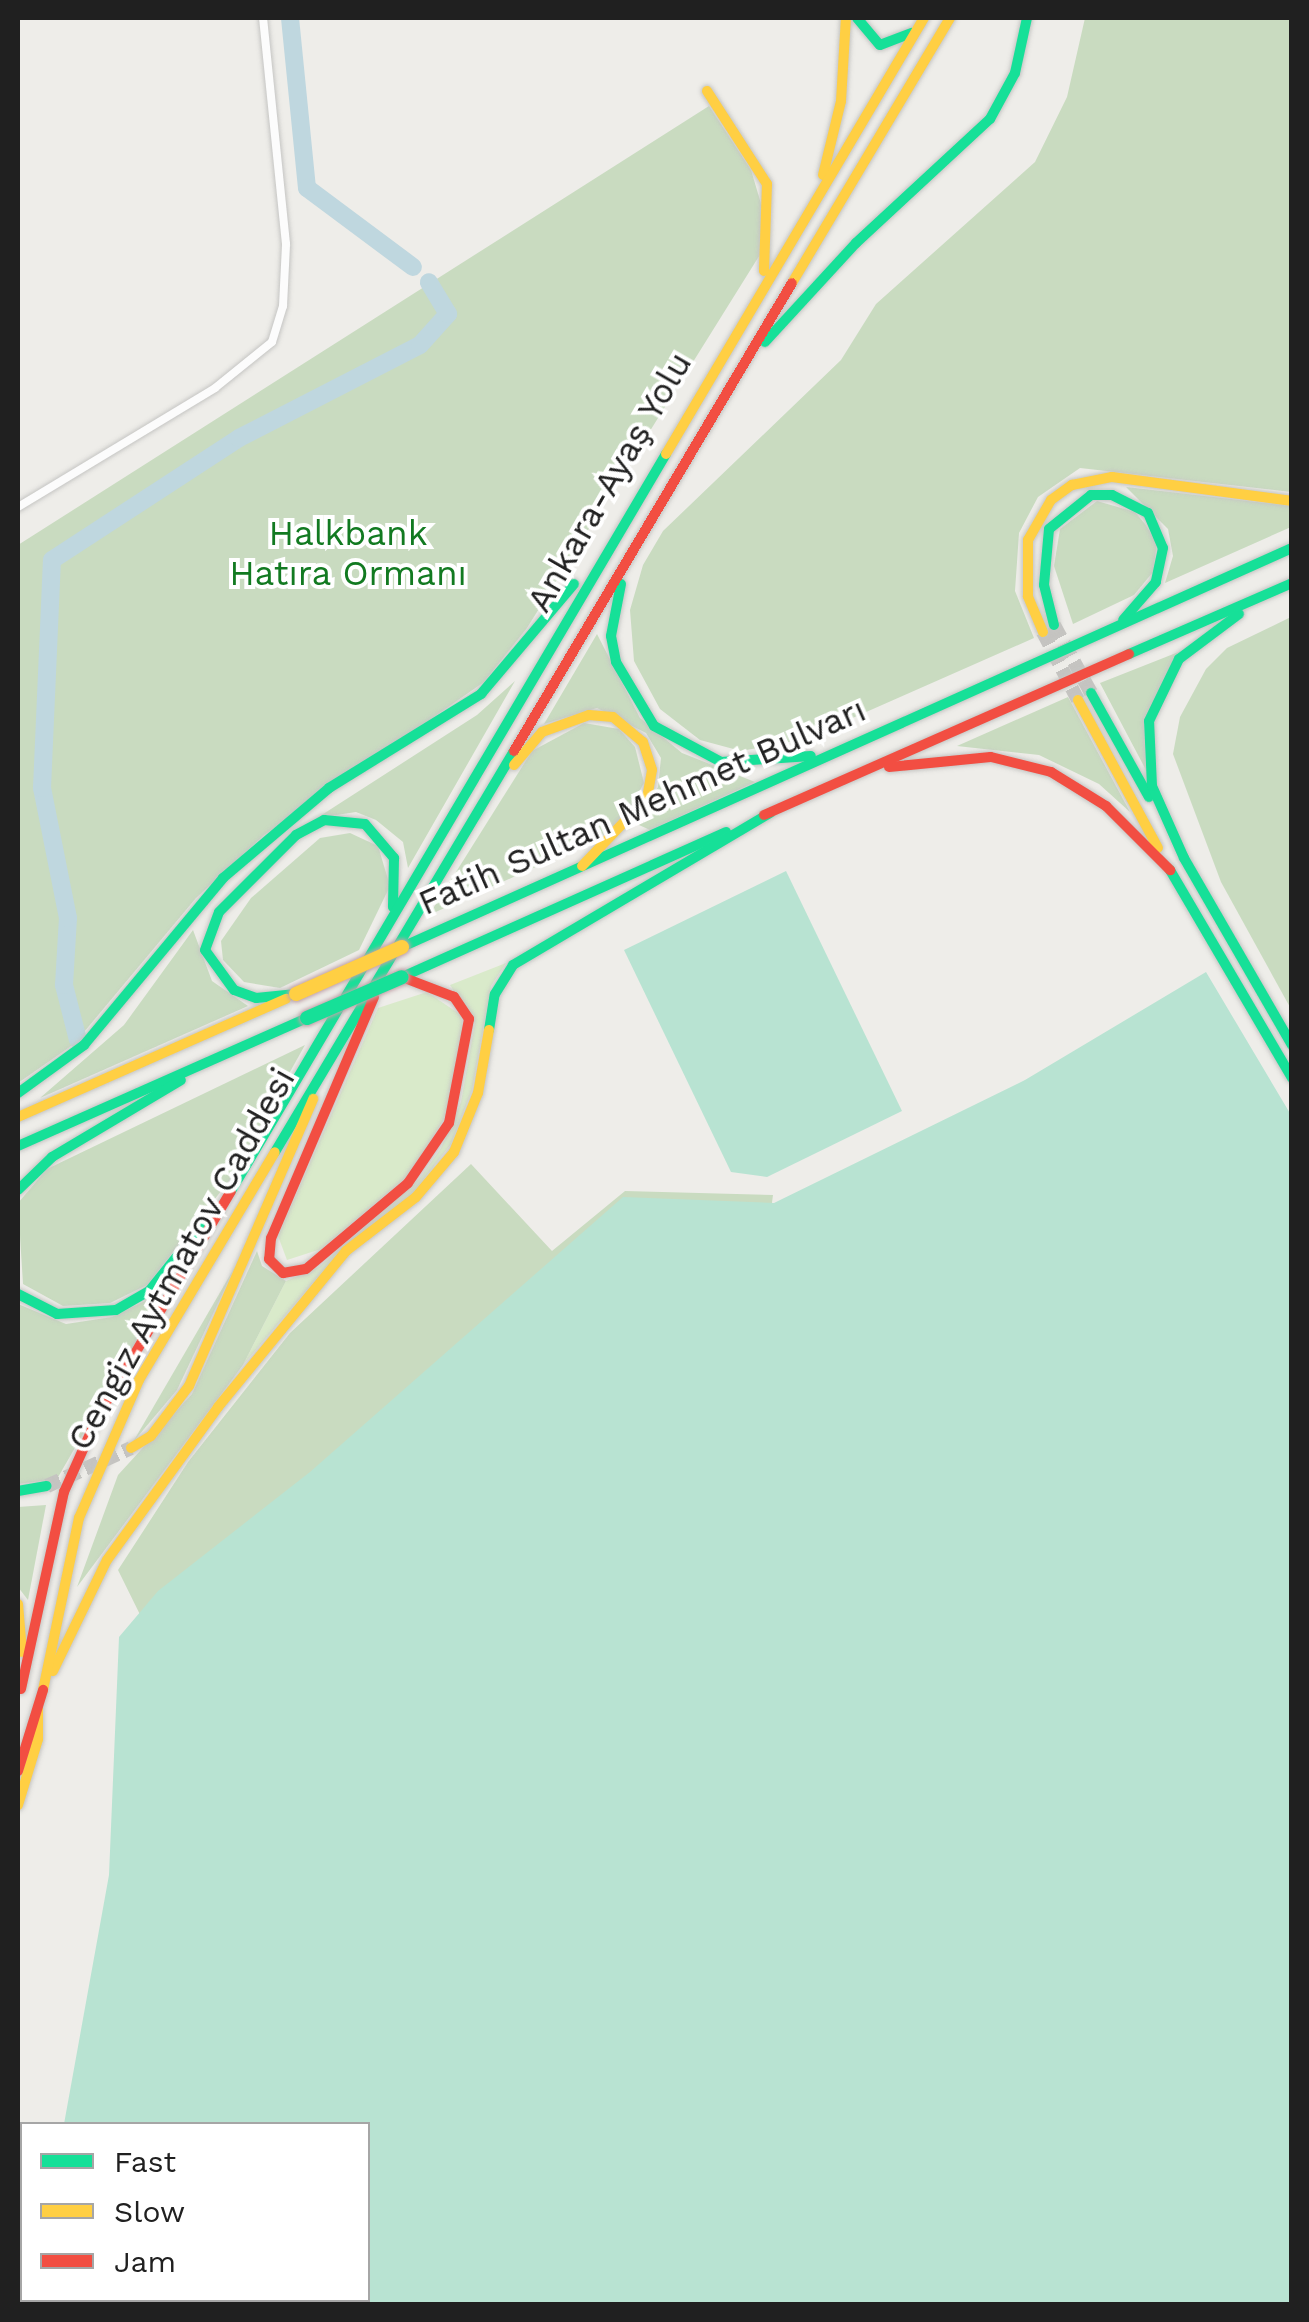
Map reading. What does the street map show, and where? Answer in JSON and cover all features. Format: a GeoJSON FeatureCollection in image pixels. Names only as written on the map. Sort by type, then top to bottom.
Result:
{"type":"FeatureCollection","features":[{"type":"Feature","properties":{"kind":"main road"},"geometry":{"type":"LineString","coordinates":[[819,190],[833,135],[846,18]]}},
{"type":"Feature","properties":{"kind":"main road"},"geometry":{"type":"LineString","coordinates":[[857,18],[880,45],[920,24]]}},
{"type":"Feature","properties":{"kind":"main road","name":"Ankara-Ayaş Yolu"},"geometry":{"type":"LineString","coordinates":[[384,968],[950,18]]}},
{"type":"Feature","properties":{"kind":"main road"},"geometry":{"type":"LineString","coordinates":[[732,381],[856,243],[990,119],[1015,74],[1026,18]]}},
{"type":"Feature","properties":{"kind":"main road","name":"Ankara-Ayaş Yolu"},"geometry":{"type":"LineString","coordinates":[[354,981],[630,505],[920,24]]}},
{"type":"Feature","properties":{"kind":"main road"},"geometry":{"type":"LineString","coordinates":[[707,91],[766,184],[771,232],[762,282]]}},
{"type":"Feature","properties":{"kind":"main road"},"geometry":{"type":"LineString","coordinates":[[1117,626],[1156,582],[1162,548],[1148,513],[1112,494],[1072,503],[1049,529],[1044,585],[1048,628],[1028,596],[1028,540],[1050,500],[1072,485],[1112,477],[1292,501]]}},
{"type":"Feature","properties":{"kind":"main road"},"geometry":{"type":"LineString","coordinates":[[18,1093],[84,1045],[205,898],[302,808],[462,709],[518,659],[630,505]]}},
{"type":"Feature","properties":{"kind":"main road"},"geometry":{"type":"LineString","coordinates":[[638,544],[618,590],[611,636],[624,684],[654,726],[697,754],[748,766],[841,749]]}},
{"type":"Feature","properties":{"kind":"main road","name":"Fatih Sultan Mehmet Bulvarı"},"geometry":{"type":"LineString","coordinates":[[18,1117],[1292,548]]}},
{"type":"Feature","properties":{"kind":"main road","name":"Fatih Sultan Mehmet Bulvarı"},"geometry":{"type":"LineString","coordinates":[[18,1146],[1292,584]]}},
{"type":"Feature","properties":{"kind":"main road"},"geometry":{"type":"LineString","coordinates":[[1184,858],[1152,786],[1146,742],[1156,698],[1194,644],[1268,594]]}},
{"type":"Feature","properties":{"kind":"main road"},"geometry":{"type":"LineString","coordinates":[[1292,1045],[1085,696],[1170,870],[1292,1078]]}},
{"type":"Feature","properties":{"kind":"main road"},"geometry":{"type":"LineString","coordinates":[[402,977],[454,997],[469,1019],[449,1123],[393,1196],[306,1269],[278,1271],[268,1258],[271,1238],[384,968],[531,742],[556,724],[599,714],[643,742],[652,785],[637,814],[582,866]]}},
{"type":"Feature","properties":{"kind":"main road"},"geometry":{"type":"LineString","coordinates":[[864,771],[959,757],[1024,762],[1106,806],[1170,870]]}},
{"type":"Feature","properties":{"kind":"main road"},"geometry":{"type":"LineString","coordinates":[[43,1690],[92,1583],[218,1407],[346,1251],[416,1197],[454,1152],[478,1093],[495,994],[514,964],[770,813]]}},
{"type":"Feature","properties":{"kind":"main road"},"geometry":{"type":"LineString","coordinates":[[296,994],[234,990],[210,967],[205,950],[219,912],[296,835],[324,820],[365,824],[394,858],[392,914]]}},
{"type":"Feature","properties":{"kind":"main road"},"geometry":{"type":"LineString","coordinates":[[1212,942],[1227,934]]}},
{"type":"Feature","properties":{"kind":"main road","name":"Cengiz Aytmatov Caddesi"},"geometry":{"type":"LineString","coordinates":[[18,1771],[43,1690],[79,1518],[110,1436],[384,968]]}},
{"type":"Feature","properties":{"kind":"main road","name":"Cengiz Aytmatov Caddesi"},"geometry":{"type":"LineString","coordinates":[[19,1696],[72,1472],[122,1372],[254,1156],[354,981]]}},
{"type":"Feature","properties":{"kind":"main road"},"geometry":{"type":"LineString","coordinates":[[130,1448],[151,1436],[189,1386],[333,1050]]}},
{"type":"Feature","properties":{"kind":"main road"},"geometry":{"type":"LineString","coordinates":[[18,1190],[52,1157],[210,1061]]}},
{"type":"Feature","properties":{"kind":"main road"},"geometry":{"type":"LineString","coordinates":[[18,1294],[71,1316],[138,1299],[165,1275],[254,1156]]}},
{"type":"Feature","properties":{"kind":"main road"},"geometry":{"type":"LineString","coordinates":[[18,1492],[47,1486]]}},
{"type":"Feature","properties":{"kind":"main road"},"geometry":{"type":"LineString","coordinates":[[18,1604],[19,1696]]}},
{"type":"Feature","properties":{"kind":"main road","name":"Cengiz Aytmatov Caddesi"},"geometry":{"type":"LineString","coordinates":[[18,1805],[38,1739],[38,1709]]}},
{"type":"Feature","properties":{"kind":"street"},"geometry":{"type":"LineString","coordinates":[[18,507],[215,388],[272,342],[283,306],[286,244],[263,18]]}},
{"type":"Feature","properties":{"kind":"green space"},"geometry":{"type":"Polygon","coordinates":[[[1085,18],[1291,18],[1291,492],[1080,468],[1038,497],[1019,533],[1015,591],[1034,638],[805,739],[741,751],[700,740],[660,709],[634,661],[630,610],[643,565],[663,531],[841,360],[876,304],[1035,162],[1067,97],[1085,18]]]}},
{"type":"Feature","properties":{"kind":"green space","name":"Halkbank Hatıra Ormanı"},"geometry":{"type":"Polygon","coordinates":[[[709,106],[751,170],[765,217],[761,253],[527,628],[484,682],[264,835],[196,898],[74,1044],[18,1083],[18,545],[709,106]]]}},
{"type":"Feature","properties":{"kind":"green space"},"geometry":{"type":"Polygon","coordinates":[[[1126,487],[1291,506],[1291,527],[1165,583],[1173,556],[1168,529],[1126,487]]]}},
{"type":"Feature","properties":{"kind":"green space"},"geometry":{"type":"Polygon","coordinates":[[[1097,501],[1135,512],[1145,524],[1157,543],[1153,572],[1134,595],[1073,624],[1054,566],[1060,529],[1097,501]]]}},
{"type":"Feature","properties":{"kind":"green space"},"geometry":{"type":"Polygon","coordinates":[[[1291,617],[1291,1009],[1221,882],[1173,754],[1180,717],[1206,669],[1227,648],[1291,617]]]}},
{"type":"Feature","properties":{"kind":"green space"},"geometry":{"type":"Polygon","coordinates":[[[597,634],[640,718],[682,753],[755,782],[650,830],[639,825],[658,787],[661,758],[646,733],[597,708],[544,724],[597,634]]]}},
{"type":"Feature","properties":{"kind":"green space"},"geometry":{"type":"Polygon","coordinates":[[[1181,651],[1144,724],[1146,770],[1100,683],[1181,651]]]}},
{"type":"Feature","properties":{"kind":"green space"},"geometry":{"type":"Polygon","coordinates":[[[515,681],[408,868],[403,842],[376,820],[356,812],[317,818],[477,715],[515,681]]]}},
{"type":"Feature","properties":{"kind":"green space"},"geometry":{"type":"Polygon","coordinates":[[[1068,697],[1130,812],[1099,784],[1039,755],[957,746],[1068,697]]]}},
{"type":"Feature","properties":{"kind":"green space"},"geometry":{"type":"Polygon","coordinates":[[[584,723],[619,729],[635,747],[644,783],[626,815],[600,838],[429,915],[532,751],[584,723]]]}},
{"type":"Feature","properties":{"kind":"green space"},"geometry":{"type":"Polygon","coordinates":[[[350,833],[378,846],[390,886],[359,950],[280,988],[244,982],[223,960],[221,941],[251,898],[320,838],[350,833]]]}},
{"type":"Feature","properties":{"kind":"green space"},"geometry":{"type":"Polygon","coordinates":[[[786,871],[902,1111],[767,1177],[731,1172],[624,950],[786,871]]]}},
{"type":"Feature","properties":{"kind":"green space"},"geometry":{"type":"Polygon","coordinates":[[[193,930],[212,981],[248,1006],[40,1098],[124,1025],[193,930]]]}},
{"type":"Feature","properties":{"kind":"green space"},"geometry":{"type":"Polygon","coordinates":[[[506,963],[491,986],[472,1090],[451,1144],[412,1194],[322,1272],[243,1365],[286,1281],[319,1267],[420,1178],[441,1148],[461,1102],[475,1023],[450,985],[506,963]]]}},
{"type":"Feature","properties":{"kind":"green space"},"geometry":{"type":"Polygon","coordinates":[[[1206,972],[1291,1115],[1291,2304],[18,2304],[20,2258],[20,2302],[370,2302],[370,2122],[64,2122],[109,1875],[119,1637],[158,1591],[310,1472],[623,1197],[774,1203],[1025,1080],[1206,972]]]}},
{"type":"Feature","properties":{"kind":"green space"},"geometry":{"type":"Polygon","coordinates":[[[427,992],[461,1015],[464,1039],[444,1119],[409,1175],[321,1249],[287,1260],[278,1236],[378,1008],[427,992]]]}},
{"type":"Feature","properties":{"kind":"green space"},"geometry":{"type":"Polygon","coordinates":[[[305,1045],[229,1181],[147,1285],[110,1303],[63,1306],[23,1284],[18,1203],[47,1169],[305,1045]]]}},
{"type":"Feature","properties":{"kind":"green space"},"geometry":{"type":"Polygon","coordinates":[[[471,1164],[552,1251],[625,1191],[773,1195],[761,1283],[155,1645],[118,1570],[188,1462],[290,1333],[471,1164]]]}},
{"type":"Feature","properties":{"kind":"green space"},"geometry":{"type":"Polygon","coordinates":[[[257,1251],[262,1266],[286,1281],[243,1365],[77,1587],[118,1475],[192,1394],[257,1251]]]}},
{"type":"Feature","properties":{"kind":"green space"},"geometry":{"type":"Polygon","coordinates":[[[236,1265],[177,1390],[133,1442],[236,1265]]]}},
{"type":"Feature","properties":{"kind":"green space"},"geometry":{"type":"Polygon","coordinates":[[[151,1298],[159,1302],[57,1479],[18,1484],[18,1304],[66,1324],[112,1317],[151,1298]]]}},
{"type":"Feature","properties":{"kind":"green space"},"geometry":{"type":"Polygon","coordinates":[[[46,1505],[28,1600],[18,1587],[18,1507],[46,1505]]]}},
{"type":"Feature","properties":{"kind":"waterway"},"geometry":{"type":"LineString","coordinates":[[290,18],[307,188],[413,267]]}},
{"type":"Feature","properties":{"kind":"waterway"},"geometry":{"type":"LineString","coordinates":[[78,1040],[64,985],[68,918],[42,788],[52,560],[239,438],[420,345],[448,314],[429,282]]}},
{"type":"Feature","properties":{"kind":"tunnel"},"geometry":{"type":"LineString","coordinates":[[1054,625],[1091,693]]}},
{"type":"Feature","properties":{"kind":"tunnel"},"geometry":{"type":"LineString","coordinates":[[1043,632],[1078,700]]}},
{"type":"Feature","properties":{"kind":"tunnel"},"geometry":{"type":"LineString","coordinates":[[47,1486],[131,1448]]}},
{"type":"Feature","properties":{"kind":"traffic: fast"},"geometry":{"type":"LineString","coordinates":[[857,18],[880,45],[912,33]]}},
{"type":"Feature","properties":{"kind":"traffic: fast"},"geometry":{"type":"LineString","coordinates":[[765,342],[856,243],[990,119],[1015,73],[1027,18]]}},
{"type":"Feature","properties":{"kind":"traffic: fast"},"geometry":{"type":"LineString","coordinates":[[231,1191],[666,454]]}},
{"type":"Feature","properties":{"kind":"traffic: fast"},"geometry":{"type":"LineString","coordinates":[[1054,625],[1044,585],[1049,529],[1091,495],[1112,495],[1148,513],[1163,548],[1156,582],[1123,620]]}},
{"type":"Feature","properties":{"kind":"traffic: fast"},"geometry":{"type":"LineString","coordinates":[[402,947],[1292,548]]}},
{"type":"Feature","properties":{"kind":"traffic: fast"},"geometry":{"type":"LineString","coordinates":[[1129,654],[1292,583]]}},
{"type":"Feature","properties":{"kind":"traffic: fast"},"geometry":{"type":"LineString","coordinates":[[18,1093],[84,1045],[223,878],[329,788],[481,694],[574,584]]}},
{"type":"Feature","properties":{"kind":"traffic: fast"},"geometry":{"type":"LineString","coordinates":[[621,584],[611,636],[616,662],[654,726],[721,762],[811,756]]}},
{"type":"Feature","properties":{"kind":"traffic: fast"},"geometry":{"type":"LineString","coordinates":[[1184,858],[1152,786],[1149,721],[1179,659],[1239,614]]}},
{"type":"Feature","properties":{"kind":"traffic: fast"},"geometry":{"type":"LineString","coordinates":[[1091,693],[1149,797]]}},
{"type":"Feature","properties":{"kind":"traffic: fast"},"geometry":{"type":"LineString","coordinates":[[275,1152],[514,751]]}},
{"type":"Feature","properties":{"kind":"traffic: fast"},"geometry":{"type":"LineString","coordinates":[[489,1030],[495,994],[513,965],[770,813]]}},
{"type":"Feature","properties":{"kind":"traffic: fast"},"geometry":{"type":"LineString","coordinates":[[296,994],[256,998],[234,990],[205,950],[219,912],[296,835],[324,820],[365,824],[394,858],[393,907]]}},
{"type":"Feature","properties":{"kind":"traffic: fast"},"geometry":{"type":"LineString","coordinates":[[402,977],[726,832]]}},
{"type":"Feature","properties":{"kind":"traffic: fast"},"geometry":{"type":"LineString","coordinates":[[1184,858],[1292,1045]]}},
{"type":"Feature","properties":{"kind":"traffic: fast"},"geometry":{"type":"LineString","coordinates":[[1170,870],[1292,1078]]}},
{"type":"Feature","properties":{"kind":"traffic: fast"},"geometry":{"type":"LineString","coordinates":[[307,1018],[402,977]]}},
{"type":"Feature","properties":{"kind":"traffic: fast"},"geometry":{"type":"LineString","coordinates":[[18,1146],[307,1018]]}},
{"type":"Feature","properties":{"kind":"traffic: fast"},"geometry":{"type":"LineString","coordinates":[[18,1190],[52,1157],[181,1080]]}},
{"type":"Feature","properties":{"kind":"traffic: fast"},"geometry":{"type":"LineString","coordinates":[[18,1294],[57,1314],[116,1310],[150,1290],[206,1220]]}},
{"type":"Feature","properties":{"kind":"traffic: fast"},"geometry":{"type":"LineString","coordinates":[[18,1491],[47,1486]]}},
{"type":"Feature","properties":{"kind":"traffic: slow"},"geometry":{"type":"LineString","coordinates":[[823,175],[841,101],[846,18]]}},
{"type":"Feature","properties":{"kind":"traffic: slow"},"geometry":{"type":"LineString","coordinates":[[666,454],[924,18]]}},
{"type":"Feature","properties":{"kind":"traffic: slow"},"geometry":{"type":"LineString","coordinates":[[792,283],[950,18]]}},
{"type":"Feature","properties":{"kind":"traffic: slow"},"geometry":{"type":"LineString","coordinates":[[707,91],[767,184],[764,271]]}},
{"type":"Feature","properties":{"kind":"traffic: slow"},"geometry":{"type":"LineString","coordinates":[[1043,632],[1028,596],[1028,540],[1051,500],[1072,485],[1112,477],[1292,501]]}},
{"type":"Feature","properties":{"kind":"traffic: slow"},"geometry":{"type":"LineString","coordinates":[[1078,700],[1158,848]]}},
{"type":"Feature","properties":{"kind":"traffic: slow"},"geometry":{"type":"LineString","coordinates":[[514,765],[542,732],[589,715],[613,717],[643,742],[652,770],[647,798],[582,866]]}},
{"type":"Feature","properties":{"kind":"traffic: slow"},"geometry":{"type":"LineString","coordinates":[[296,994],[402,947]]}},
{"type":"Feature","properties":{"kind":"traffic: slow"},"geometry":{"type":"LineString","coordinates":[[18,1117],[286,999]]}},
{"type":"Feature","properties":{"kind":"traffic: slow"},"geometry":{"type":"LineString","coordinates":[[53,1671],[107,1560],[218,1407],[346,1251],[416,1197],[454,1152],[478,1093],[489,1030]]}},
{"type":"Feature","properties":{"kind":"traffic: slow"},"geometry":{"type":"LineString","coordinates":[[131,1448],[151,1436],[189,1386],[313,1099]]}},
{"type":"Feature","properties":{"kind":"traffic: slow"},"geometry":{"type":"LineString","coordinates":[[43,1690],[79,1518],[139,1380],[275,1152]]}},
{"type":"Feature","properties":{"kind":"traffic: slow"},"geometry":{"type":"LineString","coordinates":[[18,1604],[22,1652]]}},
{"type":"Feature","properties":{"kind":"traffic: slow"},"geometry":{"type":"LineString","coordinates":[[18,1805],[38,1739],[38,1709]]}},
{"type":"Feature","properties":{"kind":"traffic: jam"},"geometry":{"type":"LineString","coordinates":[[514,751],[792,283]]}},
{"type":"Feature","properties":{"kind":"traffic: jam"},"geometry":{"type":"LineString","coordinates":[[764,815],[1129,654]]}},
{"type":"Feature","properties":{"kind":"traffic: jam"},"geometry":{"type":"LineString","coordinates":[[889,767],[991,757],[1051,772],[1106,806],[1170,870]]}},
{"type":"Feature","properties":{"kind":"traffic: jam"},"geometry":{"type":"LineString","coordinates":[[374,997],[271,1238],[269,1259],[283,1273],[306,1269],[408,1183],[449,1123],[469,1019],[454,997],[402,977]]}},
{"type":"Feature","properties":{"kind":"traffic: jam"},"geometry":{"type":"LineString","coordinates":[[21,1689],[64,1492],[98,1416],[231,1191]]}},
{"type":"Feature","properties":{"kind":"traffic: jam"},"geometry":{"type":"LineString","coordinates":[[18,1771],[43,1690]]}}]}
